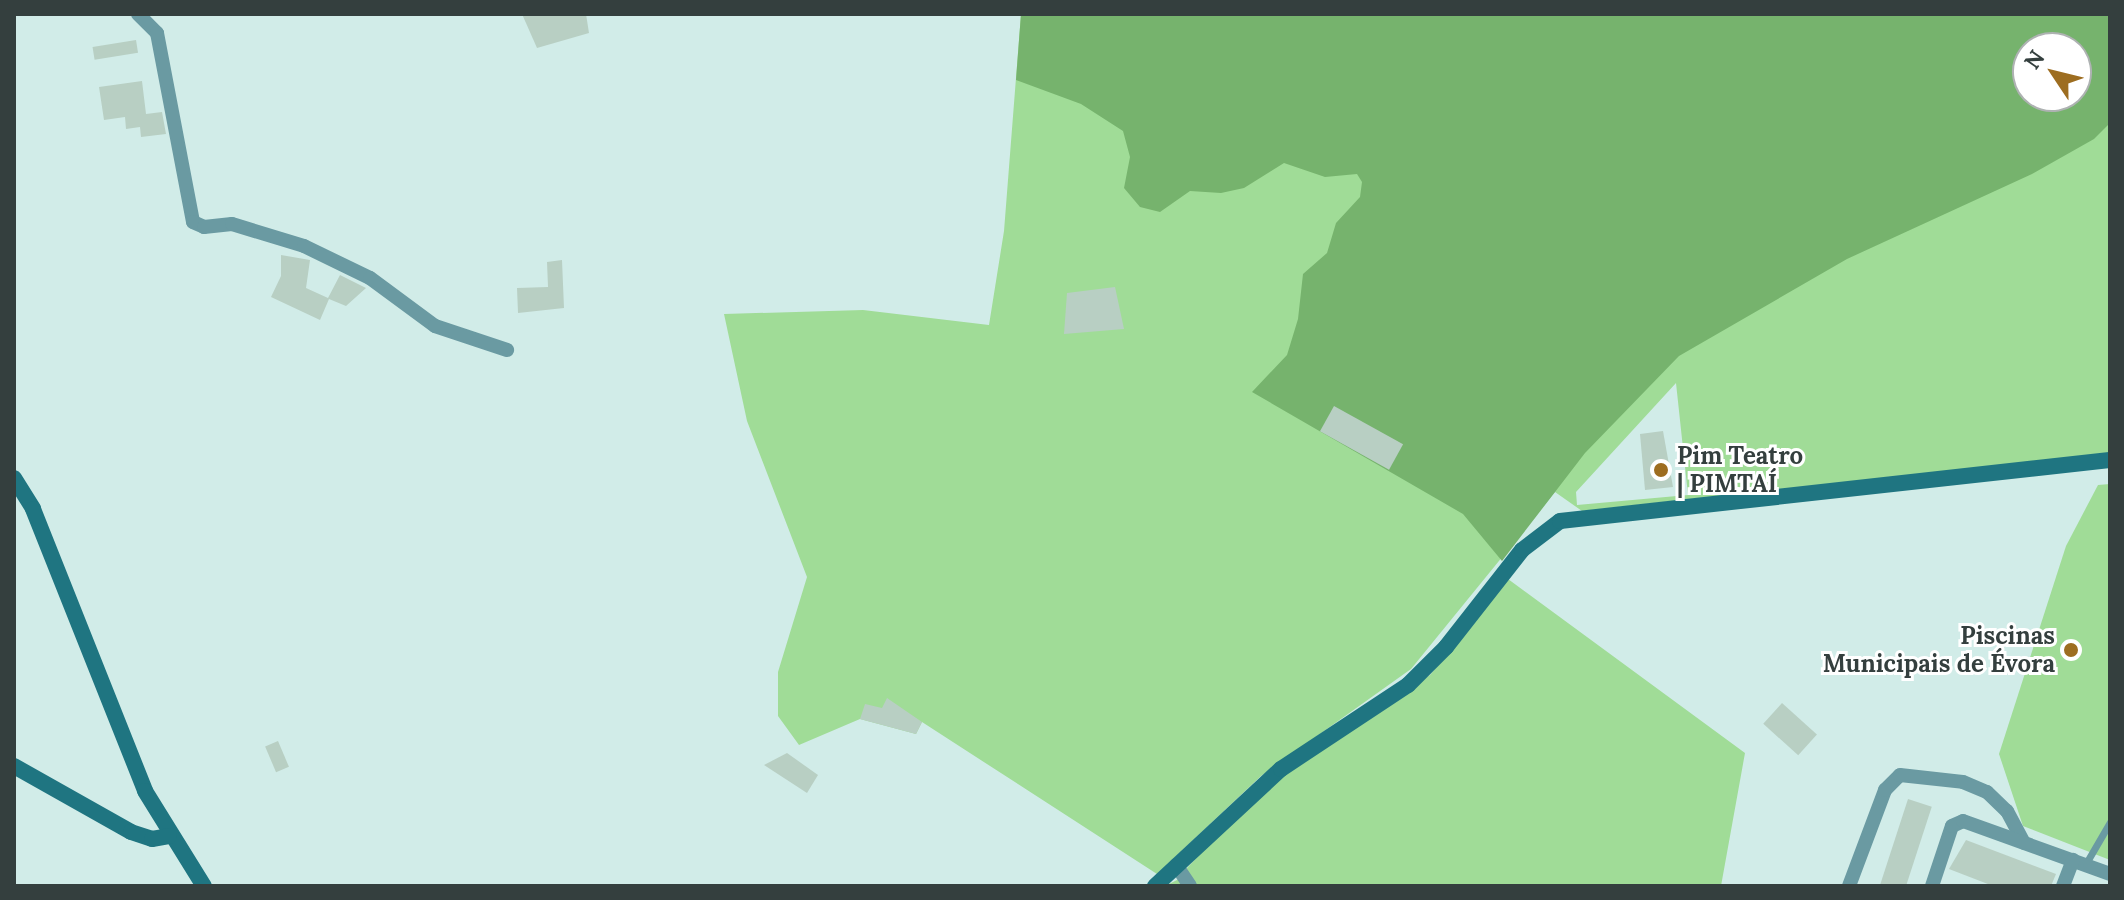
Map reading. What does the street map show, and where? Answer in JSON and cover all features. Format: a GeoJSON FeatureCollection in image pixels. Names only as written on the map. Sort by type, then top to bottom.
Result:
{"type":"FeatureCollection","features":[{"type":"Feature","properties":{"kind":"street"},"geometry":{"type":"LineString","coordinates":[[138,14],[157,33],[193,222],[204,227],[232,224],[304,246],[370,278],[435,326],[507,350]]}},
{"type":"Feature","properties":{"kind":"street"},"geometry":{"type":"LineString","coordinates":[[1155,886],[1305,750],[1408,685],[1446,647],[1522,550],[1560,521],[2110,460]]}},
{"type":"Feature","properties":{"kind":"street"},"geometry":{"type":"LineString","coordinates":[[14,478],[33,509],[86,651],[169,836],[204,886]]}},
{"type":"Feature","properties":{"kind":"street"},"geometry":{"type":"LineString","coordinates":[[14,766],[131,832],[152,839],[169,836]]}},
{"type":"Feature","properties":{"kind":"street"},"geometry":{"type":"LineString","coordinates":[[1849,886],[1881,798],[1900,775],[1963,782],[1987,792],[2007,811],[2024,843]]}},
{"type":"Feature","properties":{"kind":"street"},"geometry":{"type":"LineString","coordinates":[[1932,886],[1952,826],[1963,821],[2110,874]]}},
{"type":"Feature","properties":{"kind":"street"},"geometry":{"type":"LineString","coordinates":[[2063,886],[2079,862]]}},
{"type":"Feature","properties":{"kind":"street"},"geometry":{"type":"LineString","coordinates":[[1176,865],[1190,886]]}},
{"type":"Feature","properties":{"kind":"lane"},"geometry":{"type":"LineString","coordinates":[[2079,862],[2110,822]]}},
{"type":"Feature","properties":{"kind":"green space"},"geometry":{"type":"Polygon","coordinates":[[[1021,14],[2110,14],[2110,453],[1582,511],[1555,492],[1411,669],[1261,776],[1157,874],[922,722],[916,734],[860,719],[799,745],[778,716],[778,672],[807,577],[747,421],[724,314],[863,310],[989,325],[1004,231],[1021,14]],[[1676,383],[1576,492],[1577,505],[1688,495],[1676,383]]]}},
{"type":"Feature","properties":{"kind":"green space"},"geometry":{"type":"Polygon","coordinates":[[[1021,14],[2110,14],[2110,123],[2094,139],[2032,174],[1847,259],[1679,356],[1585,453],[1502,561],[1463,514],[1252,392],[1287,355],[1298,319],[1303,274],[1327,253],[1336,223],[1360,197],[1362,182],[1357,174],[1325,177],[1284,163],[1244,188],[1221,193],[1190,191],[1160,212],[1140,207],[1124,188],[1130,157],[1123,131],[1081,104],[1016,80],[1021,14]]]}},
{"type":"Feature","properties":{"kind":"green space","name":"Piscinas Municipais de Évora"},"geometry":{"type":"Polygon","coordinates":[[[2110,484],[2110,860],[2023,826],[1999,754],[2066,546],[2098,485],[2110,484]]]}},
{"type":"Feature","properties":{"kind":"green space"},"geometry":{"type":"Polygon","coordinates":[[[1508,579],[1745,753],[1721,886],[1165,886],[1189,874],[1186,869],[1205,849],[1302,759],[1430,675],[1508,579]]]}},
{"type":"Feature","properties":{"kind":"building"},"geometry":{"type":"Polygon","coordinates":[[[522,14],[586,14],[589,33],[537,48],[522,14]]]}},
{"type":"Feature","properties":{"kind":"building"},"geometry":{"type":"Polygon","coordinates":[[[136,40],[138,53],[95,60],[93,47],[136,40]]]}},
{"type":"Feature","properties":{"kind":"building"},"geometry":{"type":"Polygon","coordinates":[[[142,81],[146,114],[162,112],[166,134],[141,137],[140,127],[126,129],[125,117],[104,120],[99,87],[142,81]]]}},
{"type":"Feature","properties":{"kind":"building"},"geometry":{"type":"Polygon","coordinates":[[[281,255],[310,260],[306,288],[328,298],[340,275],[366,288],[346,306],[329,299],[320,320],[271,297],[281,276],[281,255]]]}},
{"type":"Feature","properties":{"kind":"building"},"geometry":{"type":"Polygon","coordinates":[[[562,260],[564,308],[518,313],[517,288],[548,287],[547,262],[562,260]]]}},
{"type":"Feature","properties":{"kind":"building"},"geometry":{"type":"Polygon","coordinates":[[[1115,287],[1124,329],[1064,334],[1067,293],[1115,287]]]}},
{"type":"Feature","properties":{"kind":"building"},"geometry":{"type":"Polygon","coordinates":[[[1334,406],[1403,444],[1389,470],[1320,431],[1334,406]]]}},
{"type":"Feature","properties":{"kind":"building"},"geometry":{"type":"Polygon","coordinates":[[[1663,431],[1673,487],[1645,490],[1640,434],[1663,431]]]}},
{"type":"Feature","properties":{"kind":"building"},"geometry":{"type":"Polygon","coordinates":[[[887,698],[922,722],[916,734],[860,719],[865,704],[882,708],[887,698]]]}},
{"type":"Feature","properties":{"kind":"building"},"geometry":{"type":"Polygon","coordinates":[[[1782,703],[1817,734],[1798,755],[1763,724],[1782,703]]]}},
{"type":"Feature","properties":{"kind":"building"},"geometry":{"type":"Polygon","coordinates":[[[278,741],[289,767],[276,772],[265,746],[278,741]]]}},
{"type":"Feature","properties":{"kind":"building"},"geometry":{"type":"Polygon","coordinates":[[[787,753],[818,775],[807,793],[764,765],[787,753]]]}},
{"type":"Feature","properties":{"kind":"building"},"geometry":{"type":"Polygon","coordinates":[[[1908,799],[1932,807],[1906,886],[1880,886],[1908,799]]]}},
{"type":"Feature","properties":{"kind":"building"},"geometry":{"type":"Polygon","coordinates":[[[1966,840],[2056,874],[2051,886],[1993,886],[1949,869],[1966,840]]]}},
{"type":"Feature","properties":{"kind":"place","name":"Pim Teatro | PIMTAÍ"},"geometry":{"type":"Point","coordinates":[1661,470]}},
{"type":"Feature","properties":{"kind":"place","name":"Piscinas Municipais de Évora"},"geometry":{"type":"Point","coordinates":[2071,650]}}]}
